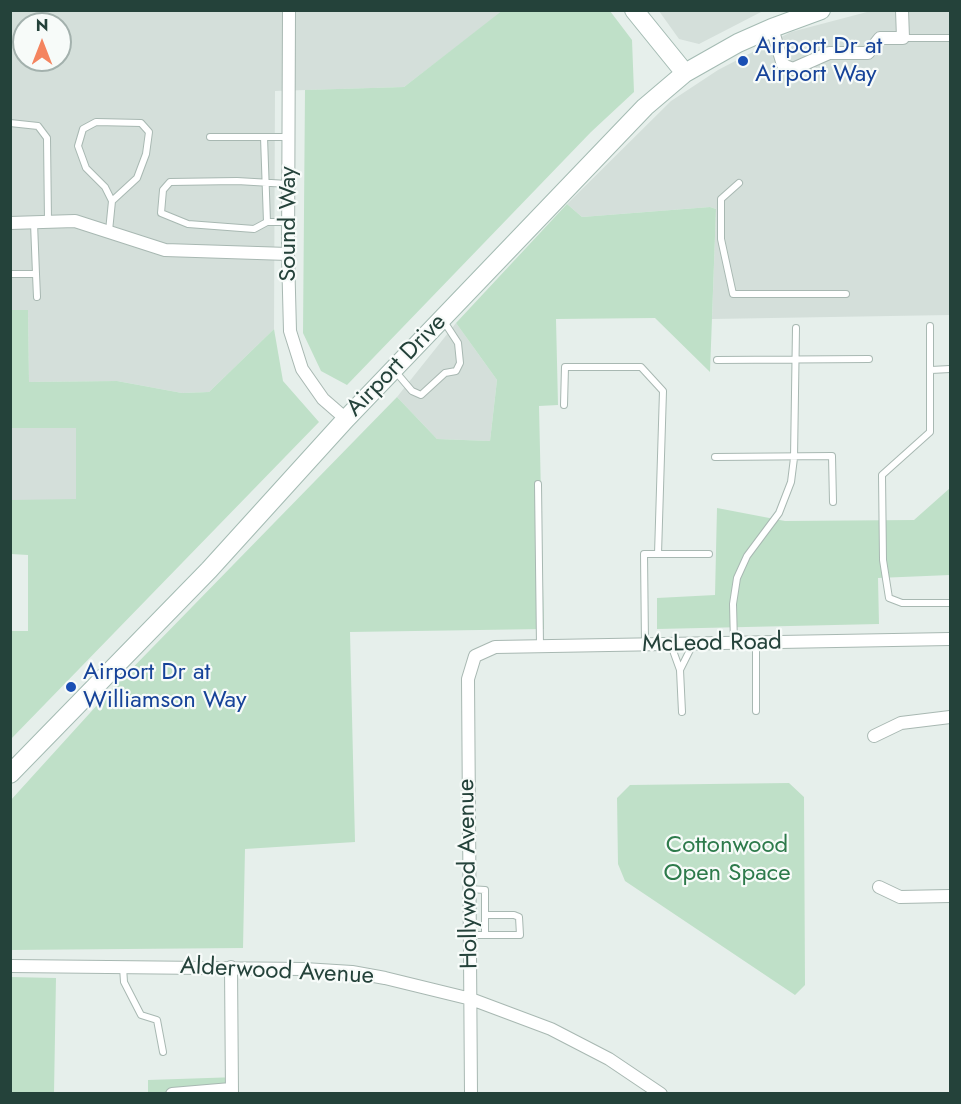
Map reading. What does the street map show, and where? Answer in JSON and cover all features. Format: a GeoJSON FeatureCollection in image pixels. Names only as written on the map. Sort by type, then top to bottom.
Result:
{"type":"FeatureCollection","features":[{"type":"Feature","properties":{"kind":"main road"},"geometry":{"type":"LineString","coordinates":[[634,10],[685,73]]}},
{"type":"Feature","properties":{"kind":"main road","name":"Airport Drive"},"geometry":{"type":"LineString","coordinates":[[10,774],[209,570],[346,419],[645,107],[685,73],[738,43],[809,12]]}},
{"type":"Feature","properties":{"kind":"street","name":"Sound Way"},"geometry":{"type":"LineString","coordinates":[[290,10],[288,254],[290,331],[302,369],[323,399],[346,419]]}},
{"type":"Feature","properties":{"kind":"street"},"geometry":{"type":"LineString","coordinates":[[772,28],[783,65],[792,69],[829,53],[868,53],[880,38],[903,38],[902,10]]}},
{"type":"Feature","properties":{"kind":"street"},"geometry":{"type":"LineString","coordinates":[[10,223],[75,220],[165,250],[288,254]]}},
{"type":"Feature","properties":{"kind":"street","name":"McLeod Road"},"geometry":{"type":"LineString","coordinates":[[475,656],[495,647],[951,639]]}},
{"type":"Feature","properties":{"kind":"street","name":"Hollywood Avenue"},"geometry":{"type":"LineString","coordinates":[[471,1094],[468,678],[475,656]]}},
{"type":"Feature","properties":{"kind":"street"},"geometry":{"type":"LineString","coordinates":[[874,736],[901,723],[951,717]]}},
{"type":"Feature","properties":{"kind":"street"},"geometry":{"type":"LineString","coordinates":[[879,886],[900,897],[951,896]]}},
{"type":"Feature","properties":{"kind":"street","name":"Alderwood Avenue"},"geometry":{"type":"LineString","coordinates":[[10,966],[304,969],[352,972],[421,985],[471,999],[570,1038],[609,1059],[661,1094]]}},
{"type":"Feature","properties":{"kind":"street"},"geometry":{"type":"LineString","coordinates":[[172,1094],[232,1091],[231,967]]}},
{"type":"Feature","properties":{"kind":"lane"},"geometry":{"type":"LineString","coordinates":[[903,38],[951,38]]}},
{"type":"Feature","properties":{"kind":"lane"},"geometry":{"type":"LineString","coordinates":[[109,231],[112,201],[105,187],[86,168],[78,146],[83,129],[96,122],[141,123],[149,132],[146,154],[137,178],[112,201]]}},
{"type":"Feature","properties":{"kind":"lane"},"geometry":{"type":"LineString","coordinates":[[10,123],[38,126],[47,138],[48,221]]}},
{"type":"Feature","properties":{"kind":"lane"},"geometry":{"type":"LineString","coordinates":[[210,137],[289,137]]}},
{"type":"Feature","properties":{"kind":"lane"},"geometry":{"type":"LineString","coordinates":[[264,137],[267,222]]}},
{"type":"Feature","properties":{"kind":"lane"},"geometry":{"type":"LineString","coordinates":[[289,184],[170,182],[163,190],[161,213],[188,224],[254,229],[267,222],[289,222]]}},
{"type":"Feature","properties":{"kind":"lane"},"geometry":{"type":"LineString","coordinates":[[739,183],[721,199],[721,239],[733,294],[846,294]]}},
{"type":"Feature","properties":{"kind":"lane"},"geometry":{"type":"LineString","coordinates":[[34,222],[37,297]]}},
{"type":"Feature","properties":{"kind":"lane"},"geometry":{"type":"LineString","coordinates":[[10,274],[36,274]]}},
{"type":"Feature","properties":{"kind":"lane"},"geometry":{"type":"LineString","coordinates":[[394,369],[412,391],[421,395],[445,373],[456,371],[460,363],[458,343],[442,319]]}},
{"type":"Feature","properties":{"kind":"lane"},"geometry":{"type":"LineString","coordinates":[[930,326],[930,432],[882,475],[882,560],[889,598],[902,603],[951,603]]}},
{"type":"Feature","properties":{"kind":"lane"},"geometry":{"type":"LineString","coordinates":[[734,643],[733,604],[737,578],[747,556],[778,513],[789,488],[794,457],[796,328]]}},
{"type":"Feature","properties":{"kind":"lane"},"geometry":{"type":"LineString","coordinates":[[717,360],[869,359]]}},
{"type":"Feature","properties":{"kind":"lane"},"geometry":{"type":"LineString","coordinates":[[564,405],[565,367],[641,367],[663,391],[658,554]]}},
{"type":"Feature","properties":{"kind":"lane"},"geometry":{"type":"LineString","coordinates":[[931,370],[951,369]]}},
{"type":"Feature","properties":{"kind":"lane"},"geometry":{"type":"LineString","coordinates":[[715,457],[832,456],[833,502]]}},
{"type":"Feature","properties":{"kind":"lane"},"geometry":{"type":"LineString","coordinates":[[538,484],[540,646]]}},
{"type":"Feature","properties":{"kind":"lane"},"geometry":{"type":"LineString","coordinates":[[645,645],[644,554],[709,554]]}},
{"type":"Feature","properties":{"kind":"lane"},"geometry":{"type":"LineString","coordinates":[[756,643],[756,711]]}},
{"type":"Feature","properties":{"kind":"lane"},"geometry":{"type":"LineString","coordinates":[[670,644],[680,669],[682,712]]}},
{"type":"Feature","properties":{"kind":"lane"},"geometry":{"type":"LineString","coordinates":[[680,669],[693,644]]}},
{"type":"Feature","properties":{"kind":"lane"},"geometry":{"type":"LineString","coordinates":[[469,890],[484,890],[485,935]]}},
{"type":"Feature","properties":{"kind":"lane"},"geometry":{"type":"LineString","coordinates":[[469,935],[520,935],[519,917],[485,915]]}},
{"type":"Feature","properties":{"kind":"lane"},"geometry":{"type":"LineString","coordinates":[[123,967],[124,982],[141,1015],[157,1020],[163,1052]]}},
{"type":"Feature","properties":{"kind":"shaded area"},"geometry":{"type":"Polygon","coordinates":[[[881,10],[950,11],[950,315],[712,319],[716,209],[710,207],[582,217],[567,204],[671,101],[718,70],[791,32],[881,10]]]}},
{"type":"Feature","properties":{"kind":"shaded area"},"geometry":{"type":"Polygon","coordinates":[[[11,11],[503,11],[404,87],[275,91],[274,329],[209,392],[182,393],[117,381],[29,382],[28,310],[11,310],[11,11]]]}},
{"type":"Feature","properties":{"kind":"shaded area"},"geometry":{"type":"Polygon","coordinates":[[[659,11],[763,11],[699,44],[679,39],[659,11]]]}},
{"type":"Feature","properties":{"kind":"shaded area"},"geometry":{"type":"Polygon","coordinates":[[[456,323],[497,380],[490,441],[437,439],[397,397],[456,323]]]}},
{"type":"Feature","properties":{"kind":"shaded area"},"geometry":{"type":"Polygon","coordinates":[[[10,428],[76,428],[76,500],[11,500],[10,428]]]}},
{"type":"Feature","properties":{"kind":"green space"},"geometry":{"type":"Polygon","coordinates":[[[503,10],[610,11],[632,40],[634,92],[591,132],[347,385],[321,371],[303,333],[305,90],[404,87],[503,10]]]}},
{"type":"Feature","properties":{"kind":"green space"},"geometry":{"type":"Polygon","coordinates":[[[567,204],[582,217],[710,207],[716,209],[710,372],[655,318],[556,319],[558,405],[539,406],[544,629],[350,632],[355,842],[245,849],[243,948],[11,950],[10,801],[109,692],[397,397],[437,439],[490,441],[497,380],[456,323],[567,204]]]}},
{"type":"Feature","properties":{"kind":"green space"},"geometry":{"type":"Polygon","coordinates":[[[11,310],[28,310],[29,382],[117,381],[182,393],[209,392],[274,329],[283,381],[319,422],[11,739],[11,631],[28,631],[28,555],[11,554],[11,500],[76,499],[76,428],[11,428],[11,310]]]}},
{"type":"Feature","properties":{"kind":"green space"},"geometry":{"type":"Polygon","coordinates":[[[950,488],[950,575],[878,578],[879,624],[657,629],[657,598],[715,595],[717,508],[785,521],[914,520],[950,488]]]}},
{"type":"Feature","properties":{"kind":"green space","name":"Cottonwood Open Space"},"geometry":{"type":"Polygon","coordinates":[[[789,783],[804,797],[805,985],[795,995],[625,881],[618,864],[617,798],[630,785],[789,783]]]}},
{"type":"Feature","properties":{"kind":"green space"},"geometry":{"type":"Polygon","coordinates":[[[11,977],[56,978],[54,1093],[11,1093],[11,977]]]}},
{"type":"Feature","properties":{"kind":"green space"},"geometry":{"type":"Polygon","coordinates":[[[238,1077],[238,1093],[148,1093],[148,1080],[238,1077]]]}},
{"type":"Feature","properties":{"kind":"place","name":"Airport Dr at Airport Way"},"geometry":{"type":"Point","coordinates":[743,61]}},
{"type":"Feature","properties":{"kind":"place","name":"Airport Dr at Williamson Way"},"geometry":{"type":"Point","coordinates":[71,687]}}]}
